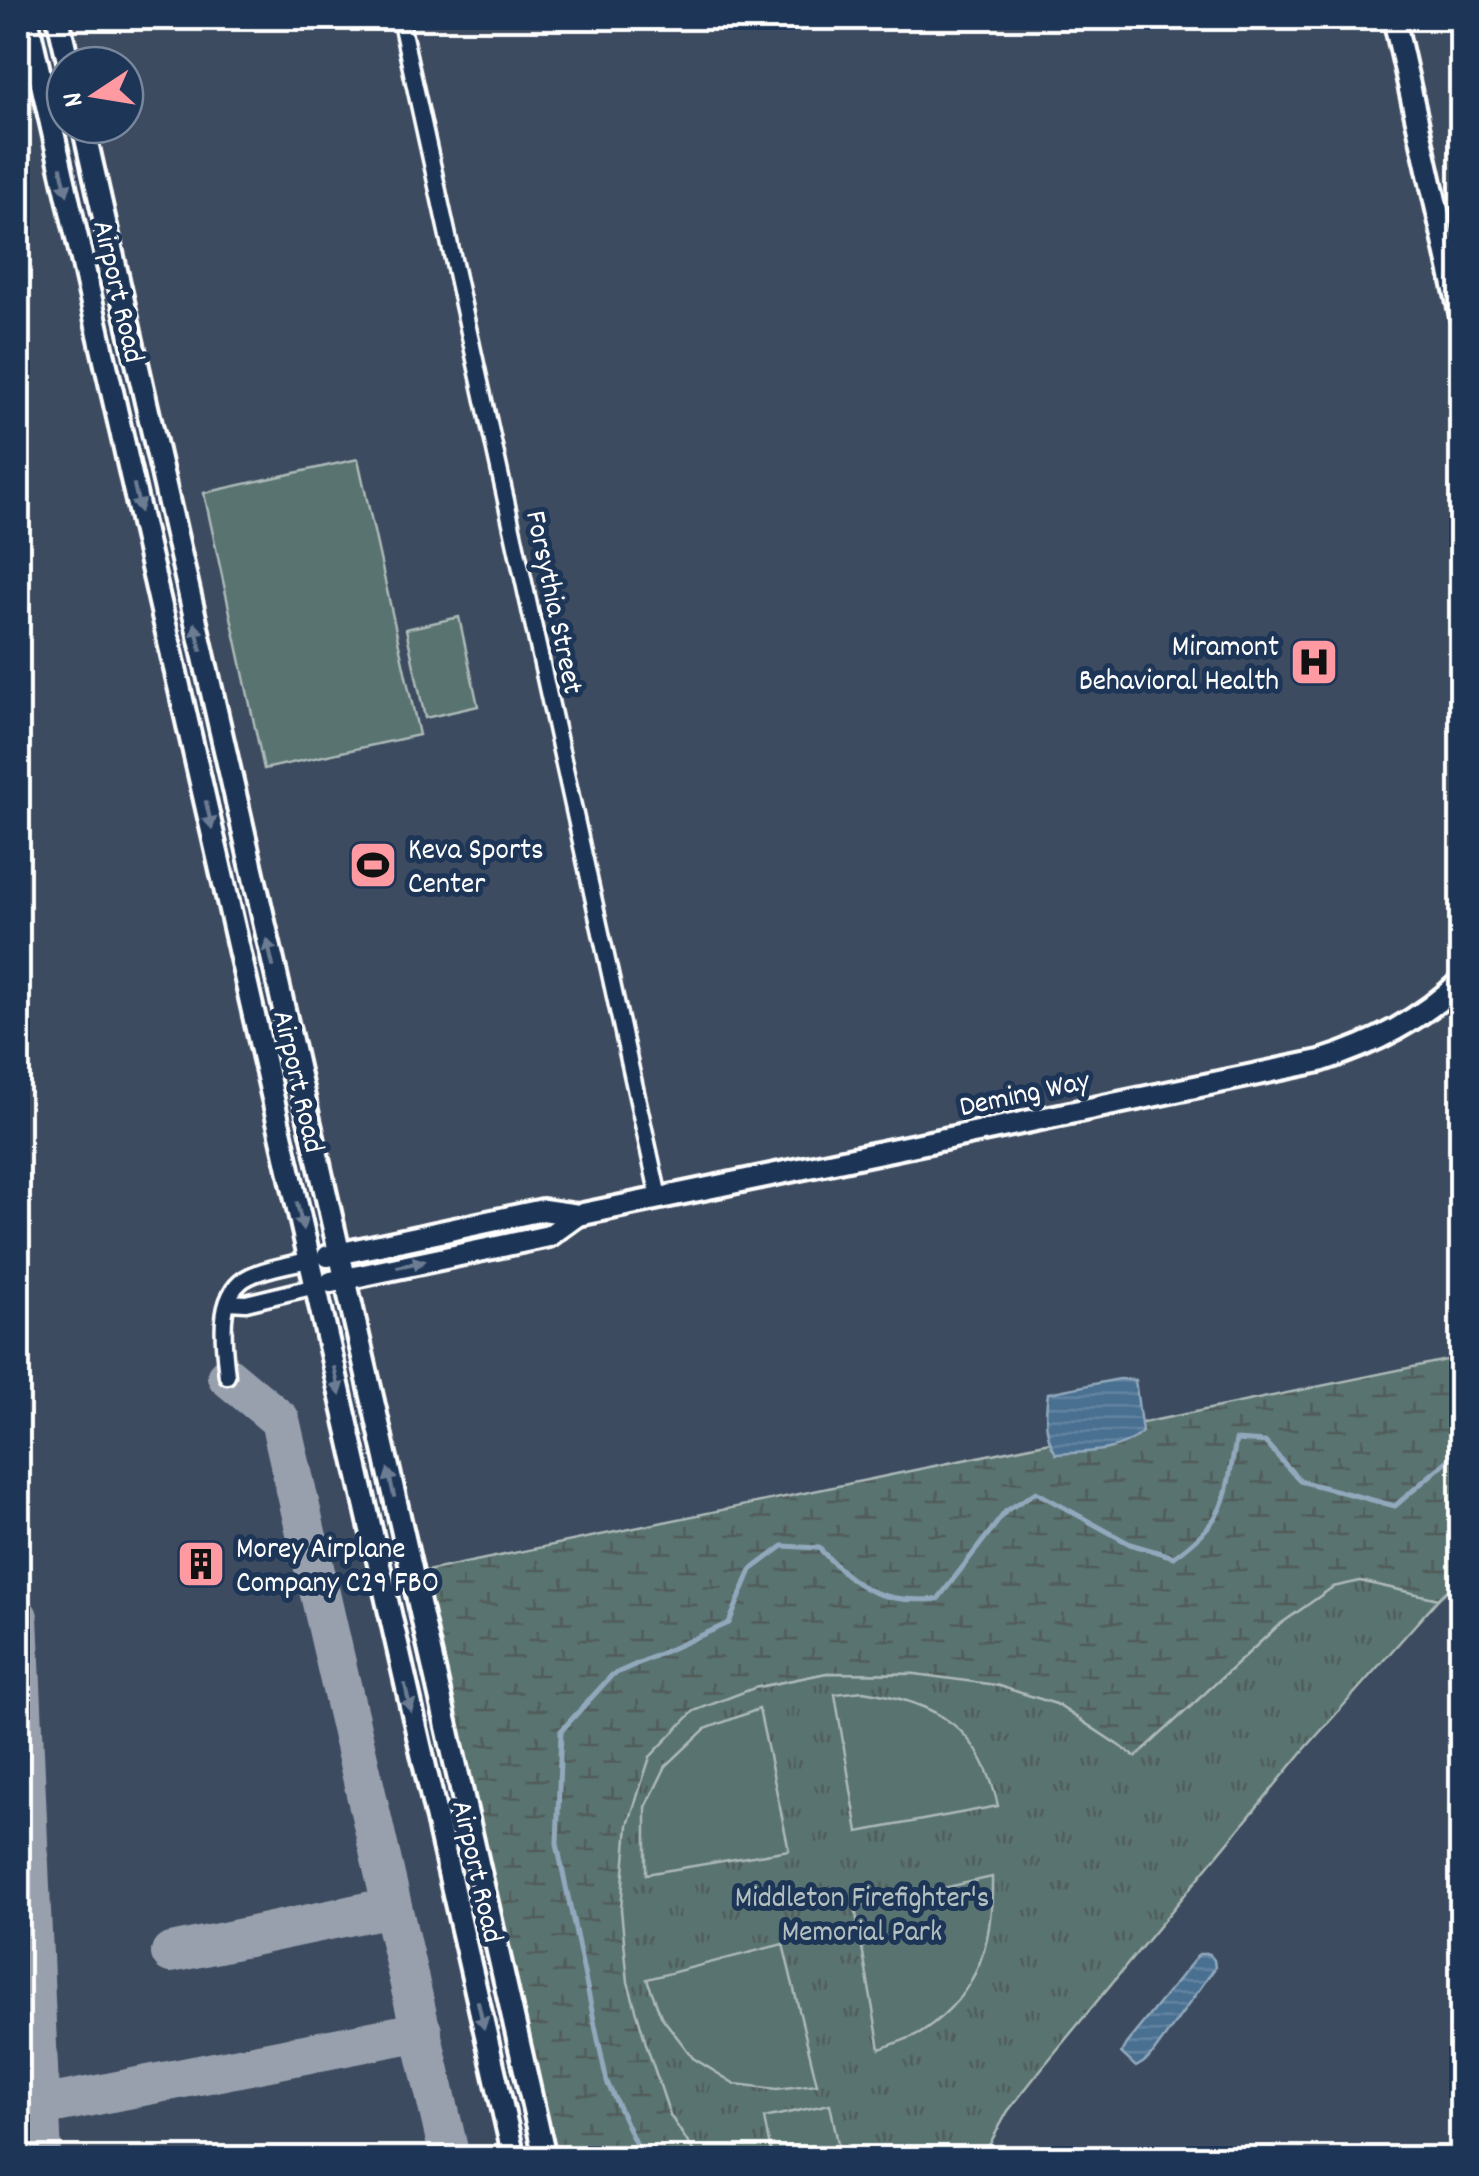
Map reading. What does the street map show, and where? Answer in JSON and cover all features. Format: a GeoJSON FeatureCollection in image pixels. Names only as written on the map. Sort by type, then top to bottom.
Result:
{"type":"FeatureCollection","features":[{"type":"Feature","properties":{"kind":"street","name":"Airport Road"},"geometry":{"type":"LineString","coordinates":[[27,18],[514,2158]]}},
{"type":"Feature","properties":{"kind":"street"},"geometry":{"type":"LineString","coordinates":[[58,18],[64,45]]}},
{"type":"Feature","properties":{"kind":"street","name":"Forsythia Street"},"geometry":{"type":"LineString","coordinates":[[400,18],[659,1197]]}},
{"type":"Feature","properties":{"kind":"street"},"geometry":{"type":"LineString","coordinates":[[1394,18],[1462,321]]}},
{"type":"Feature","properties":{"kind":"street","name":"Airport Road"},"geometry":{"type":"LineString","coordinates":[[88,145],[544,2158]]}},
{"type":"Feature","properties":{"kind":"street","name":"Deming Way"},"geometry":{"type":"LineString","coordinates":[[310,1260],[543,1210],[578,1215],[1320,1061],[1367,1044],[1414,1020],[1462,980]]}},
{"type":"Feature","properties":{"kind":"street","name":"Deming Way"},"geometry":{"type":"LineString","coordinates":[[316,1286],[548,1236],[578,1215]]}},
{"type":"Feature","properties":{"kind":"street"},"geometry":{"type":"LineString","coordinates":[[227,1376],[223,1318],[239,1282],[252,1274],[310,1260]]}},
{"type":"Feature","properties":{"kind":"street"},"geometry":{"type":"LineString","coordinates":[[228,1302],[246,1303],[316,1286]]}},
{"type":"Feature","properties":{"kind":"shaded area"},"geometry":{"type":"Polygon","coordinates":[[[58,18],[1461,18],[1461,1357],[422,1572],[88,145],[145,145],[145,45],[64,45],[58,18]]]}},
{"type":"Feature","properties":{"kind":"shaded area"},"geometry":{"type":"Polygon","coordinates":[[[18,34],[145,597],[500,2158],[18,2158],[18,34]]]}},
{"type":"Feature","properties":{"kind":"shaded area"},"geometry":{"type":"Polygon","coordinates":[[[1461,1578],[1461,2158],[982,2158],[1008,2111],[1304,1750],[1461,1578]]]}},
{"type":"Feature","properties":{"kind":"green space"},"geometry":{"type":"Polygon","coordinates":[[[358,459],[419,735],[264,769],[204,493],[358,459]]]}},
{"type":"Feature","properties":{"kind":"green space"},"geometry":{"type":"Polygon","coordinates":[[[459,617],[478,706],[425,718],[406,629],[459,617]]]}},
{"type":"Feature","properties":{"kind":"green space"},"geometry":{"type":"Polygon","coordinates":[[[1461,1357],[1461,1578],[1438,1599],[1360,1581],[1279,1625],[1136,1757],[1056,1704],[915,1674],[827,1673],[754,1688],[670,2115],[698,2158],[554,2158],[422,1572],[1461,1357]]]}},
{"type":"Feature","properties":{"kind":"green space","name":"Middleton Firefighter's Memorial Park"},"geometry":{"type":"Polygon","coordinates":[[[1360,1581],[1438,1599],[1304,1750],[1042,2068],[1008,2111],[982,2158],[698,2158],[670,2115],[647,2047],[628,1982],[621,1909],[628,1825],[650,1757],[694,1711],[754,1688],[827,1673],[915,1674],[996,1685],[1056,1704],[1136,1757],[1279,1625],[1333,1587],[1360,1581]]]}},
{"type":"Feature","properties":{"kind":"green space"},"geometry":{"type":"Polygon","coordinates":[[[863,1691],[913,1703],[952,1723],[980,1756],[998,1806],[858,1832],[835,1694],[863,1691]]]}},
{"type":"Feature","properties":{"kind":"green space"},"geometry":{"type":"Polygon","coordinates":[[[759,1709],[789,1850],[646,1874],[646,1807],[666,1766],[705,1729],[759,1709]]]}},
{"type":"Feature","properties":{"kind":"green space"},"geometry":{"type":"Polygon","coordinates":[[[992,1877],[986,1944],[970,1982],[943,2015],[924,2030],[880,2049],[855,1908],[992,1877]]]}},
{"type":"Feature","properties":{"kind":"green space"},"geometry":{"type":"Polygon","coordinates":[[[783,1944],[817,2084],[777,2089],[735,2084],[693,2058],[661,2016],[647,1979],[783,1944]]]}},
{"type":"Feature","properties":{"kind":"green space"},"geometry":{"type":"Polygon","coordinates":[[[830,2104],[841,2158],[772,2158],[764,2118],[830,2104]]]}},
{"type":"Feature","properties":{"kind":"water"},"geometry":{"type":"Polygon","coordinates":[[[1119,1379],[1135,1380],[1142,1432],[1113,1448],[1056,1454],[1046,1425],[1048,1393],[1119,1379]]]}},
{"type":"Feature","properties":{"kind":"water"},"geometry":{"type":"Polygon","coordinates":[[[1199,1954],[1209,1954],[1215,1968],[1149,2059],[1136,2067],[1121,2053],[1126,2044],[1199,1954]]]}},
{"type":"Feature","properties":{"kind":"waterway"},"geometry":{"type":"LineString","coordinates":[[642,2158],[607,2082],[557,1844],[561,1731],[612,1675],[729,1623],[751,1570],[783,1546],[819,1548],[858,1584],[885,1596],[938,1599],[1006,1511],[1036,1492],[1130,1544],[1174,1557],[1205,1531],[1221,1507],[1236,1440],[1265,1442],[1300,1481],[1395,1506],[1462,1448]]}},
{"type":"Feature","properties":{"kind":"taxiway"},"geometry":{"type":"LineString","coordinates":[[227,1376],[280,1420],[450,2158]]}},
{"type":"Feature","properties":{"kind":"taxiway"},"geometry":{"type":"LineString","coordinates":[[18,1617],[42,2158]]}},
{"type":"Feature","properties":{"kind":"taxiway"},"geometry":{"type":"LineString","coordinates":[[171,1953],[391,1907]]}},
{"type":"Feature","properties":{"kind":"taxiway"},"geometry":{"type":"LineString","coordinates":[[41,2106],[422,2031]]}},
{"type":"Feature","properties":{"kind":"place","name":"Miramont Behavioral Health"},"geometry":{"type":"Point","coordinates":[1314,662]}},
{"type":"Feature","properties":{"kind":"place","name":"Keva Sports Center"},"geometry":{"type":"Point","coordinates":[373,865]}},
{"type":"Feature","properties":{"kind":"place","name":"Morey Airplane Company C29 FBO"},"geometry":{"type":"Point","coordinates":[201,1564]}}]}
